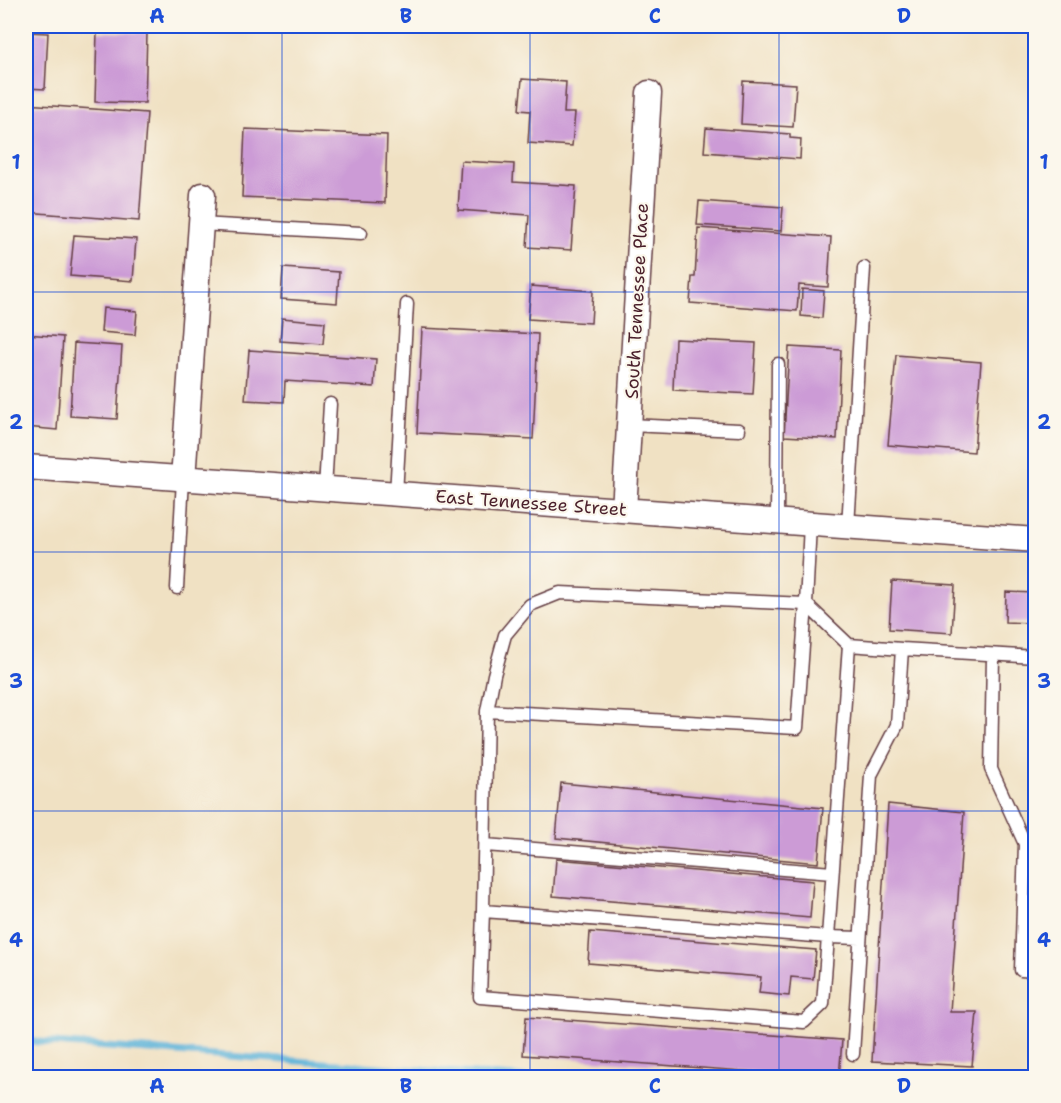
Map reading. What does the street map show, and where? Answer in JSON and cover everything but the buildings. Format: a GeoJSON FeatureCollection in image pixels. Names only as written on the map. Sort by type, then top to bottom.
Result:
{"type":"FeatureCollection","features":[{"type":"Feature","properties":{"kind":"street","name":"South Tennessee Place"},"geometry":{"type":"LineString","coordinates":[[624,510],[649,93]]}},
{"type":"Feature","properties":{"kind":"street"},"geometry":{"type":"LineString","coordinates":[[183,479],[203,195]]}},
{"type":"Feature","properties":{"kind":"street","name":"East Tennessee Street"},"geometry":{"type":"LineString","coordinates":[[26,467],[1035,540]]}},
{"type":"Feature","properties":{"kind":"lane"},"geometry":{"type":"LineString","coordinates":[[200,224],[361,233]]}},
{"type":"Feature","properties":{"kind":"lane"},"geometry":{"type":"LineString","coordinates":[[848,526],[864,268]]}},
{"type":"Feature","properties":{"kind":"lane"},"geometry":{"type":"LineString","coordinates":[[396,494],[407,304]]}},
{"type":"Feature","properties":{"kind":"lane"},"geometry":{"type":"LineString","coordinates":[[777,521],[778,364]]}},
{"type":"Feature","properties":{"kind":"lane"},"geometry":{"type":"LineString","coordinates":[[325,489],[330,404]]}},
{"type":"Feature","properties":{"kind":"lane"},"geometry":{"type":"LineString","coordinates":[[629,425],[739,430]]}},
{"type":"Feature","properties":{"kind":"lane"},"geometry":{"type":"LineString","coordinates":[[177,588],[183,479]]}},
{"type":"Feature","properties":{"kind":"lane"},"geometry":{"type":"LineString","coordinates":[[487,711],[798,728],[810,524]]}},
{"type":"Feature","properties":{"kind":"lane"},"geometry":{"type":"LineString","coordinates":[[849,645],[823,1004],[804,1022],[480,997],[487,711],[505,635],[530,605],[560,593],[806,604],[849,645],[1035,657]]}},
{"type":"Feature","properties":{"kind":"lane"},"geometry":{"type":"LineString","coordinates":[[853,1054],[871,775],[897,724],[902,649]]}},
{"type":"Feature","properties":{"kind":"lane"},"geometry":{"type":"LineString","coordinates":[[993,656],[991,769],[1025,844],[1021,970],[1035,971]]}},
{"type":"Feature","properties":{"kind":"lane"},"geometry":{"type":"LineString","coordinates":[[485,845],[832,873]]}},
{"type":"Feature","properties":{"kind":"lane"},"geometry":{"type":"LineString","coordinates":[[483,911],[860,938]]}},
{"type":"Feature","properties":{"kind":"waterway"},"geometry":{"type":"LineString","coordinates":[[26,1041],[528,1078]]}}]}
